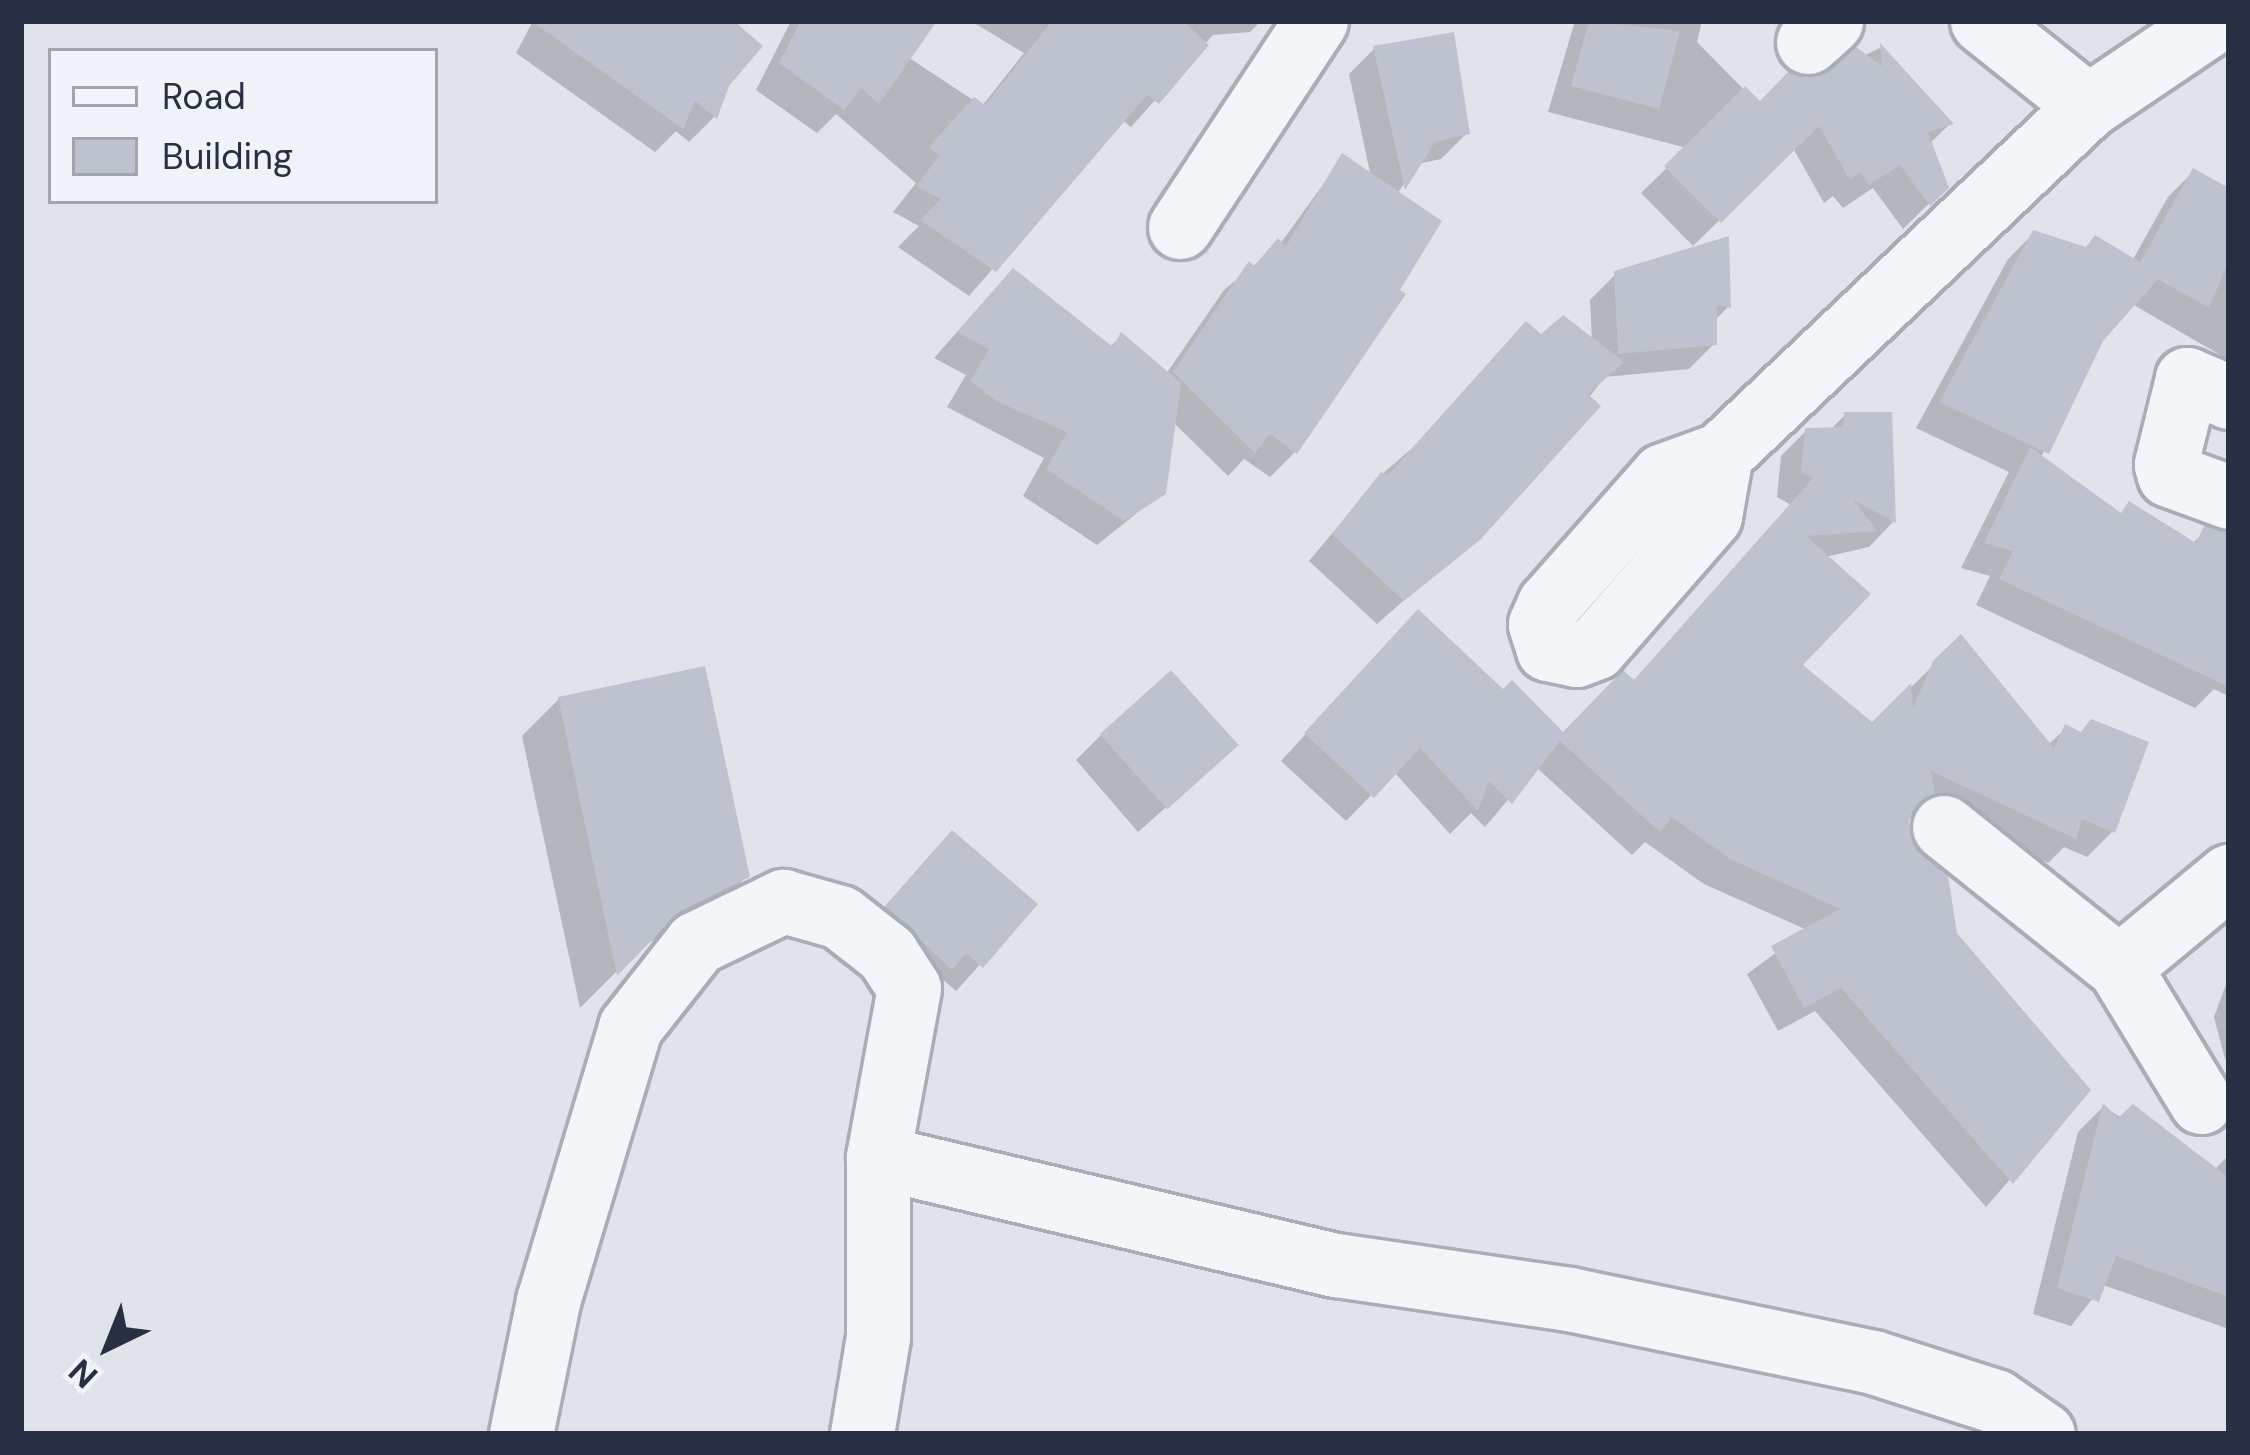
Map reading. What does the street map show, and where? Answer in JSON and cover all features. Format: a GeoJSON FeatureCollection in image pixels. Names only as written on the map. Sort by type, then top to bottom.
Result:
{"type":"FeatureCollection","features":[{"type":"Feature","properties":{"kind":"street"},"geometry":{"type":"LineString","coordinates":[[1180,227],[1316,21]]}},
{"type":"Feature","properties":{"kind":"street"},"geometry":{"type":"LineString","coordinates":[[1982,21],[2088,106]]}},
{"type":"Feature","properties":{"kind":"street"},"geometry":{"type":"LineString","coordinates":[[1721,454],[2088,106],[2213,21]]}},
{"type":"Feature","properties":{"kind":"street"},"geometry":{"type":"LineString","coordinates":[[2229,397],[2187,379],[2166,464],[2169,475],[2229,497]]}},
{"type":"Feature","properties":{"kind":"street"},"geometry":{"type":"LineString","coordinates":[[1944,827],[2119,967],[2201,1102]]}},
{"type":"Feature","properties":{"kind":"street"},"geometry":{"type":"LineString","coordinates":[[2119,967],[2229,877]]}},
{"type":"Feature","properties":{"kind":"street"},"geometry":{"type":"LineString","coordinates":[[521,1434],[548,1300],[630,1027],[697,943],[783,902],[840,917],[887,954],[909,988],[878,1156],[878,1337],[862,1434]]}},
{"type":"Feature","properties":{"kind":"street"},"geometry":{"type":"LineString","coordinates":[[878,1156],[1336,1265],[1569,1299],[1873,1362],[1995,1401],[2044,1434]]}},
{"type":"Feature","properties":{"kind":"building"},"geometry":{"type":"Polygon","coordinates":[[[531,21],[734,21],[763,46],[729,86],[717,119],[695,101],[683,129],[531,21]]]}},
{"type":"Feature","properties":{"kind":"building"},"geometry":{"type":"Polygon","coordinates":[[[801,21],[937,21],[879,104],[861,88],[844,110],[779,63],[801,21]]]}},
{"type":"Feature","properties":{"kind":"building"},"geometry":{"type":"Polygon","coordinates":[[[1052,21],[1183,21],[1209,45],[1159,104],[1147,95],[996,272],[920,220],[941,199],[916,186],[939,156],[929,147],[974,97],[985,105],[1052,21]]]}},
{"type":"Feature","properties":{"kind":"building"},"geometry":{"type":"Polygon","coordinates":[[[1589,21],[1680,31],[1659,109],[1571,86],[1589,21]]]}},
{"type":"Feature","properties":{"kind":"building"},"geometry":{"type":"Polygon","coordinates":[[[1454,32],[1470,134],[1435,142],[1405,190],[1373,46],[1454,32]]]}},
{"type":"Feature","properties":{"kind":"building"},"geometry":{"type":"Polygon","coordinates":[[[1880,43],[1954,124],[1928,132],[1949,188],[1930,206],[1900,165],[1869,185],[1860,173],[1850,180],[1819,126],[1721,223],[1664,166],[1745,86],[1760,101],[1789,71],[1817,77],[1856,47],[1882,66],[1880,43]]]}},
{"type":"Feature","properties":{"kind":"building"},"geometry":{"type":"Polygon","coordinates":[[[1342,153],[1442,221],[1400,290],[1406,294],[1297,454],[1270,434],[1255,453],[1173,372],[1249,261],[1254,266],[1278,238],[1286,246],[1342,153]]]}},
{"type":"Feature","properties":{"kind":"building"},"geometry":{"type":"Polygon","coordinates":[[[2193,168],[2229,188],[2229,261],[2209,308],[2158,279],[2103,341],[2049,454],[1939,402],[2033,230],[2086,247],[2095,235],[2140,262],[2193,168]]]}},
{"type":"Feature","properties":{"kind":"building"},"geometry":{"type":"Polygon","coordinates":[[[1729,236],[1731,308],[1717,305],[1717,345],[1618,354],[1614,271],[1729,236]]]}},
{"type":"Feature","properties":{"kind":"building"},"geometry":{"type":"Polygon","coordinates":[[[1013,268],[1113,347],[1121,332],[1181,383],[1166,494],[1124,521],[1046,469],[1067,432],[998,402],[970,381],[989,349],[957,332],[1013,268]]]}},
{"type":"Feature","properties":{"kind":"building"},"geometry":{"type":"Polygon","coordinates":[[[1563,315],[1624,362],[1588,394],[1601,406],[1480,540],[1404,601],[1332,534],[1381,472],[1388,475],[1526,321],[1541,334],[1563,315]]]}},
{"type":"Feature","properties":{"kind":"building"},"geometry":{"type":"Polygon","coordinates":[[[1844,412],[1892,412],[1896,523],[1853,500],[1878,531],[1806,536],[1871,594],[1803,665],[1872,722],[1911,683],[1913,708],[1933,661],[1961,634],[2054,748],[2065,724],[2081,732],[2091,719],[2149,742],[2115,833],[2082,819],[2076,839],[1931,771],[1935,793],[1909,820],[1911,841],[1948,876],[1957,933],[2091,1090],[2013,1184],[1841,988],[1804,1008],[1771,946],[1840,909],[1730,859],[1672,817],[1660,832],[1560,741],[1512,804],[1489,781],[1478,811],[1420,748],[1374,798],[1304,733],[1418,609],[1503,689],[1512,680],[1563,732],[1623,670],[1634,680],[1813,478],[1801,472],[1805,428],[1843,427],[1844,412]]]}},
{"type":"Feature","properties":{"kind":"building"},"geometry":{"type":"Polygon","coordinates":[[[2030,447],[2121,513],[2129,501],[2196,543],[2204,526],[2229,532],[2229,687],[1999,579],[2013,551],[1984,543],[2030,447]]]}},
{"type":"Feature","properties":{"kind":"building"},"geometry":{"type":"Polygon","coordinates":[[[705,666],[750,877],[680,911],[617,976],[558,697],[705,666]]]}},
{"type":"Feature","properties":{"kind":"building"},"geometry":{"type":"Polygon","coordinates":[[[1171,670],[1239,745],[1167,809],[1100,734],[1171,670]]]}},
{"type":"Feature","properties":{"kind":"building"},"geometry":{"type":"Polygon","coordinates":[[[952,830],[1038,904],[983,968],[966,953],[952,970],[885,906],[952,830]]]}},
{"type":"Feature","properties":{"kind":"building"},"geometry":{"type":"Polygon","coordinates":[[[2103,1103],[2118,1118],[2133,1104],[2229,1178],[2229,1297],[2116,1256],[2099,1302],[2057,1288],[2103,1103]]]}}]}
